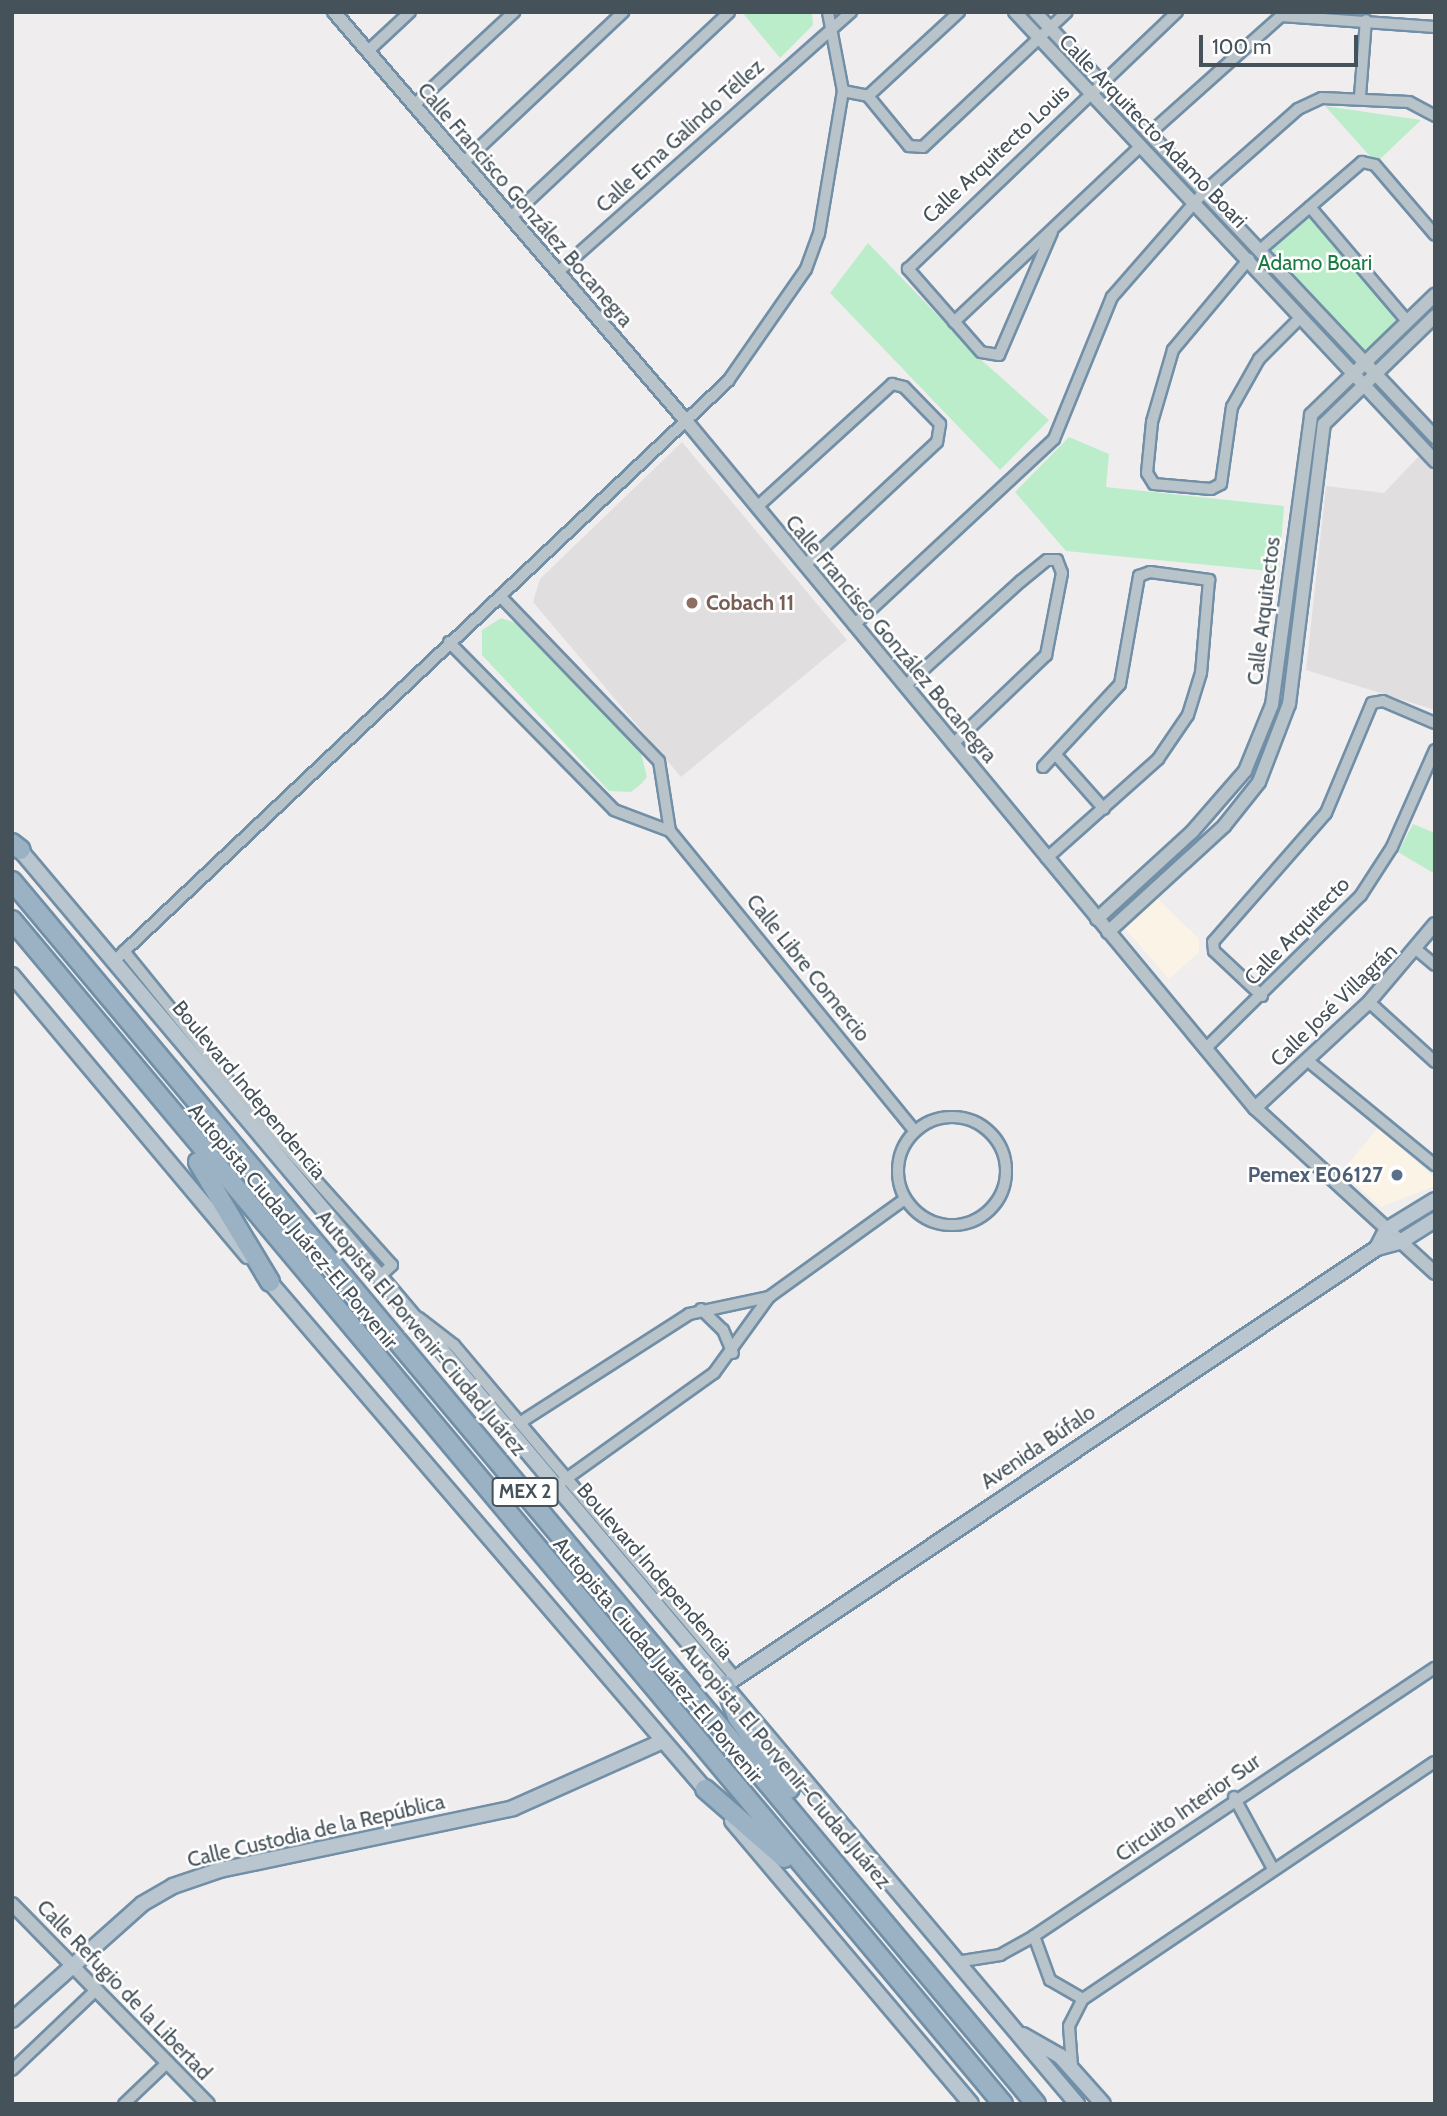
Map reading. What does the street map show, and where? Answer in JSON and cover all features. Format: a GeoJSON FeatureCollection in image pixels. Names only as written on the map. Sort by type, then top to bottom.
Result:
{"type":"FeatureCollection","features":[{"type":"Feature","properties":{"kind":"highway","name":"Autopista El Porvenir-Ciudad Juárez"},"geometry":{"type":"LineString","coordinates":[[12,881],[835,1856],[1036,2104]]}},
{"type":"Feature","properties":{"kind":"highway","name":"Autopista Ciudad Juárez-El Porvenir"},"geometry":{"type":"LineString","coordinates":[[12,920],[169,1114],[1003,2104]]}},
{"type":"Feature","properties":{"kind":"highway"},"geometry":{"type":"LineString","coordinates":[[169,1114],[270,1282]]}},
{"type":"Feature","properties":{"kind":"highway"},"geometry":{"type":"LineString","coordinates":[[730,1681],[737,1717],[835,1856]]}},
{"type":"Feature","properties":{"kind":"highway"},"geometry":{"type":"LineString","coordinates":[[705,1788],[829,1898]]}},
{"type":"Feature","properties":{"kind":"highway"},"geometry":{"type":"LineString","coordinates":[[971,2065],[993,2104]]}},
{"type":"Feature","properties":{"kind":"main road","name":"Boulevard Independencia"},"geometry":{"type":"LineString","coordinates":[[15,844],[119,956],[379,1277],[533,1450],[555,1487],[730,1681],[956,1962],[1077,2104]]}},
{"type":"Feature","properties":{"kind":"main road"},"geometry":{"type":"LineString","coordinates":[[12,975],[270,1282],[705,1788],[971,2104]]}},
{"type":"Feature","properties":{"kind":"main road"},"geometry":{"type":"LineString","coordinates":[[1386,1230],[1435,1200]]}},
{"type":"Feature","properties":{"kind":"main road","name":"Avenida Búfalo"},"geometry":{"type":"LineString","coordinates":[[730,1681],[1377,1248],[1400,1242],[1435,1220]]}},
{"type":"Feature","properties":{"kind":"main road","name":"Avenida Búfalo"},"geometry":{"type":"LineString","coordinates":[[1377,1248],[1386,1230]]}},
{"type":"Feature","properties":{"kind":"main road","name":"Calle Custodia de la República"},"geometry":{"type":"LineString","coordinates":[[12,2020],[142,1904],[197,1877],[513,1808],[663,1741]]}},
{"type":"Feature","properties":{"kind":"main road"},"geometry":{"type":"LineString","coordinates":[[1014,2030],[1072,2066],[1103,2104]]}},
{"type":"Feature","properties":{"kind":"street","name":"Calle Francisco González Bocanegra"},"geometry":{"type":"LineString","coordinates":[[334,12],[687,422],[1255,1108],[1435,1273]]}},
{"type":"Feature","properties":{"kind":"street"},"geometry":{"type":"LineString","coordinates":[[368,51],[410,12]]}},
{"type":"Feature","properties":{"kind":"street"},"geometry":{"type":"LineString","coordinates":[[414,105],[514,12]]}},
{"type":"Feature","properties":{"kind":"street"},"geometry":{"type":"LineString","coordinates":[[464,162],[623,12]]}},
{"type":"Feature","properties":{"kind":"street"},"geometry":{"type":"LineString","coordinates":[[512,217],[729,12]]}},
{"type":"Feature","properties":{"kind":"street"},"geometry":{"type":"LineString","coordinates":[[119,956],[728,381],[806,269],[819,234],[843,91],[828,12]]}},
{"type":"Feature","properties":{"kind":"street","name":"Calle Ema Galindo Téllez"},"geometry":{"type":"LineString","coordinates":[[558,272],[851,12]]}},
{"type":"Feature","properties":{"kind":"street"},"geometry":{"type":"LineString","coordinates":[[868,96],[959,12]]}},
{"type":"Feature","properties":{"kind":"street","name":"Calle Arquitecto Adamo Boari"},"geometry":{"type":"LineString","coordinates":[[1014,12],[1140,147],[1260,250],[1435,437]]}},
{"type":"Feature","properties":{"kind":"street","name":"Calle Arquitecto Adamo Boari"},"geometry":{"type":"LineString","coordinates":[[1035,12],[1150,133],[1249,259],[1435,461]]}},
{"type":"Feature","properties":{"kind":"street"},"geometry":{"type":"LineString","coordinates":[[843,91],[868,96],[916,149],[1067,12]]}},
{"type":"Feature","properties":{"kind":"street","name":"Calle Arquitecto Louis"},"geometry":{"type":"LineString","coordinates":[[954,322],[908,269],[1177,12]]}},
{"type":"Feature","properties":{"kind":"street"},"geometry":{"type":"LineString","coordinates":[[1150,133],[1283,14],[1435,27]]}},
{"type":"Feature","properties":{"kind":"street"},"geometry":{"type":"LineString","coordinates":[[1360,96],[1366,20]]}},
{"type":"Feature","properties":{"kind":"street"},"geometry":{"type":"LineString","coordinates":[[854,625],[1054,439],[1112,297],[1199,197],[1298,109],[1322,98],[1360,96],[1409,102],[1435,116]]}},
{"type":"Feature","properties":{"kind":"street"},"geometry":{"type":"LineString","coordinates":[[1052,232],[999,355],[982,352],[954,322],[1140,147]]}},
{"type":"Feature","properties":{"kind":"street"},"geometry":{"type":"LineString","coordinates":[[1260,250],[1356,164],[1375,165],[1435,235]]}},
{"type":"Feature","properties":{"kind":"street"},"geometry":{"type":"LineString","coordinates":[[1310,206],[1407,321]]}},
{"type":"Feature","properties":{"kind":"street"},"geometry":{"type":"LineString","coordinates":[[1249,259],[1172,350],[1149,447],[1147,473],[1157,485],[1211,489],[1223,480],[1231,407],[1259,359],[1301,317]]}},
{"type":"Feature","properties":{"kind":"street","name":"Calle Arquitectos"},"geometry":{"type":"LineString","coordinates":[[1097,919],[1192,832],[1245,771],[1272,705],[1292,535],[1311,415],[1352,369],[1435,295]]}},
{"type":"Feature","properties":{"kind":"street","name":"Calle Arquitectos"},"geometry":{"type":"LineString","coordinates":[[1108,932],[1215,835],[1259,782],[1289,704],[1307,536],[1324,424],[1362,381],[1435,316]]}},
{"type":"Feature","properties":{"kind":"street"},"geometry":{"type":"LineString","coordinates":[[757,507],[892,384],[905,387],[943,433],[805,565]]}},
{"type":"Feature","properties":{"kind":"street"},"geometry":{"type":"LineString","coordinates":[[1292,535],[1307,536]]}},
{"type":"Feature","properties":{"kind":"street"},"geometry":{"type":"LineString","coordinates":[[905,686],[1021,581],[1047,560],[1057,561],[1062,573],[1046,655],[953,744]]}},
{"type":"Feature","properties":{"kind":"street"},"geometry":{"type":"LineString","coordinates":[[1043,767],[1120,684],[1142,573],[1209,580],[1201,673],[1188,715],[1158,759],[1104,810],[1047,858]]}},
{"type":"Feature","properties":{"kind":"street"},"geometry":{"type":"LineString","coordinates":[[449,642],[614,810],[670,831],[659,761],[500,596]]}},
{"type":"Feature","properties":{"kind":"street"},"geometry":{"type":"LineString","coordinates":[[1262,996],[1214,951],[1213,942],[1326,813],[1375,701],[1435,723]]}},
{"type":"Feature","properties":{"kind":"street","name":"Calle Arquitecto"},"geometry":{"type":"LineString","coordinates":[[1205,1049],[1262,996],[1361,895],[1392,847],[1435,750]]}},
{"type":"Feature","properties":{"kind":"street"},"geometry":{"type":"LineString","coordinates":[[1056,755],[1104,810]]}},
{"type":"Feature","properties":{"kind":"street"},"geometry":{"type":"LineString","coordinates":[[1245,771],[1259,782]]}},
{"type":"Feature","properties":{"kind":"street","name":"Calle Libre Comercio"},"geometry":{"type":"LineString","coordinates":[[670,831],[915,1131]]}},
{"type":"Feature","properties":{"kind":"street","name":"Calle José Villagrán"},"geometry":{"type":"LineString","coordinates":[[1255,1108],[1369,1002],[1435,925]]}},
{"type":"Feature","properties":{"kind":"street"},"geometry":{"type":"LineString","coordinates":[[1416,950],[1435,965]]}},
{"type":"Feature","properties":{"kind":"street"},"geometry":{"type":"LineString","coordinates":[[1369,1002],[1435,1062]]}},
{"type":"Feature","properties":{"kind":"street"},"geometry":{"type":"LineString","coordinates":[[1307,1060],[1435,1165]]}},
{"type":"Feature","properties":{"kind":"street"},"geometry":{"type":"LineString","coordinates":[[225,1085],[392,1265],[379,1277]]}},
{"type":"Feature","properties":{"kind":"street"},"geometry":{"type":"LineString","coordinates":[[940,1118],[976,1123],[1002,1150],[1005,1180],[986,1213],[960,1225],[933,1222],[905,1199],[898,1164],[915,1131],[940,1118]]}},
{"type":"Feature","properties":{"kind":"street"},"geometry":{"type":"LineString","coordinates":[[555,1487],[700,1384],[733,1353],[769,1297],[905,1199]]}},
{"type":"Feature","properties":{"kind":"street"},"geometry":{"type":"LineString","coordinates":[[521,1422],[701,1310],[769,1297]]}},
{"type":"Feature","properties":{"kind":"street"},"geometry":{"type":"LineString","coordinates":[[407,1310],[454,1345],[521,1422],[533,1450],[567,1478],[694,1640]]}},
{"type":"Feature","properties":{"kind":"street"},"geometry":{"type":"LineString","coordinates":[[701,1310],[723,1330],[733,1353]]}},
{"type":"Feature","properties":{"kind":"street","name":"Circuito Interior Sur"},"geometry":{"type":"LineString","coordinates":[[956,1962],[1000,1955],[1034,1936],[1234,1797],[1435,1668]]}},
{"type":"Feature","properties":{"kind":"street"},"geometry":{"type":"LineString","coordinates":[[1072,2066],[1069,2026],[1083,1999],[1272,1867],[1435,1762]]}},
{"type":"Feature","properties":{"kind":"street"},"geometry":{"type":"LineString","coordinates":[[1234,1797],[1272,1867]]}},
{"type":"Feature","properties":{"kind":"street","name":"Calle Refugio de la Libertad"},"geometry":{"type":"LineString","coordinates":[[12,1904],[74,1964],[208,2104]]}},
{"type":"Feature","properties":{"kind":"street"},"geometry":{"type":"LineString","coordinates":[[1034,1936],[1050,1980],[1083,1999]]}},
{"type":"Feature","properties":{"kind":"street"},"geometry":{"type":"LineString","coordinates":[[12,2070],[97,1989]]}},
{"type":"Feature","properties":{"kind":"street"},"geometry":{"type":"LineString","coordinates":[[124,2104],[168,2062]]}},
{"type":"Feature","properties":{"kind":"shaded area"},"geometry":{"type":"Polygon","coordinates":[[[682,442],[847,640],[681,777],[533,602],[540,579],[682,442]]]}},
{"type":"Feature","properties":{"kind":"shaded area"},"geometry":{"type":"Polygon","coordinates":[[[1420,455],[1435,471],[1435,710],[1306,670],[1326,486],[1384,493],[1420,455]]]}},
{"type":"Feature","properties":{"kind":"shaded area"},"geometry":{"type":"Polygon","coordinates":[[[1157,898],[1199,939],[1199,952],[1169,979],[1124,927],[1157,898]]]}},
{"type":"Feature","properties":{"kind":"shaded area"},"geometry":{"type":"Polygon","coordinates":[[[1378,1128],[1435,1178],[1435,1186],[1381,1207],[1341,1172],[1378,1128]]]}},
{"type":"Feature","properties":{"kind":"green space"},"geometry":{"type":"Polygon","coordinates":[[[742,12],[812,12],[813,25],[780,58],[742,12]]]}},
{"type":"Feature","properties":{"kind":"green space"},"geometry":{"type":"Polygon","coordinates":[[[1325,106],[1421,120],[1376,163],[1325,106]]]}},
{"type":"Feature","properties":{"kind":"green space","name":"Adamo Boari"},"geometry":{"type":"Polygon","coordinates":[[[1310,207],[1406,322],[1356,364],[1259,249],[1310,207]]]}},
{"type":"Feature","properties":{"kind":"green space"},"geometry":{"type":"Polygon","coordinates":[[[868,243],[978,357],[1049,420],[1000,470],[830,293],[868,243]]]}},
{"type":"Feature","properties":{"kind":"green space"},"geometry":{"type":"Polygon","coordinates":[[[1069,437],[1109,454],[1106,487],[1284,506],[1279,572],[1066,551],[1015,492],[1069,437]]]}},
{"type":"Feature","properties":{"kind":"green space"},"geometry":{"type":"Polygon","coordinates":[[[501,618],[516,623],[641,753],[647,777],[631,792],[609,791],[482,655],[482,630],[501,618]]]}},
{"type":"Feature","properties":{"kind":"green space"},"geometry":{"type":"Polygon","coordinates":[[[1413,824],[1435,833],[1435,874],[1398,852],[1413,824]]]}},
{"type":"Feature","properties":{"kind":"place","name":"Cobach 11"},"geometry":{"type":"Point","coordinates":[692,603]}},
{"type":"Feature","properties":{"kind":"place","name":"Pemex E06127"},"geometry":{"type":"Point","coordinates":[1397,1175]}}]}
